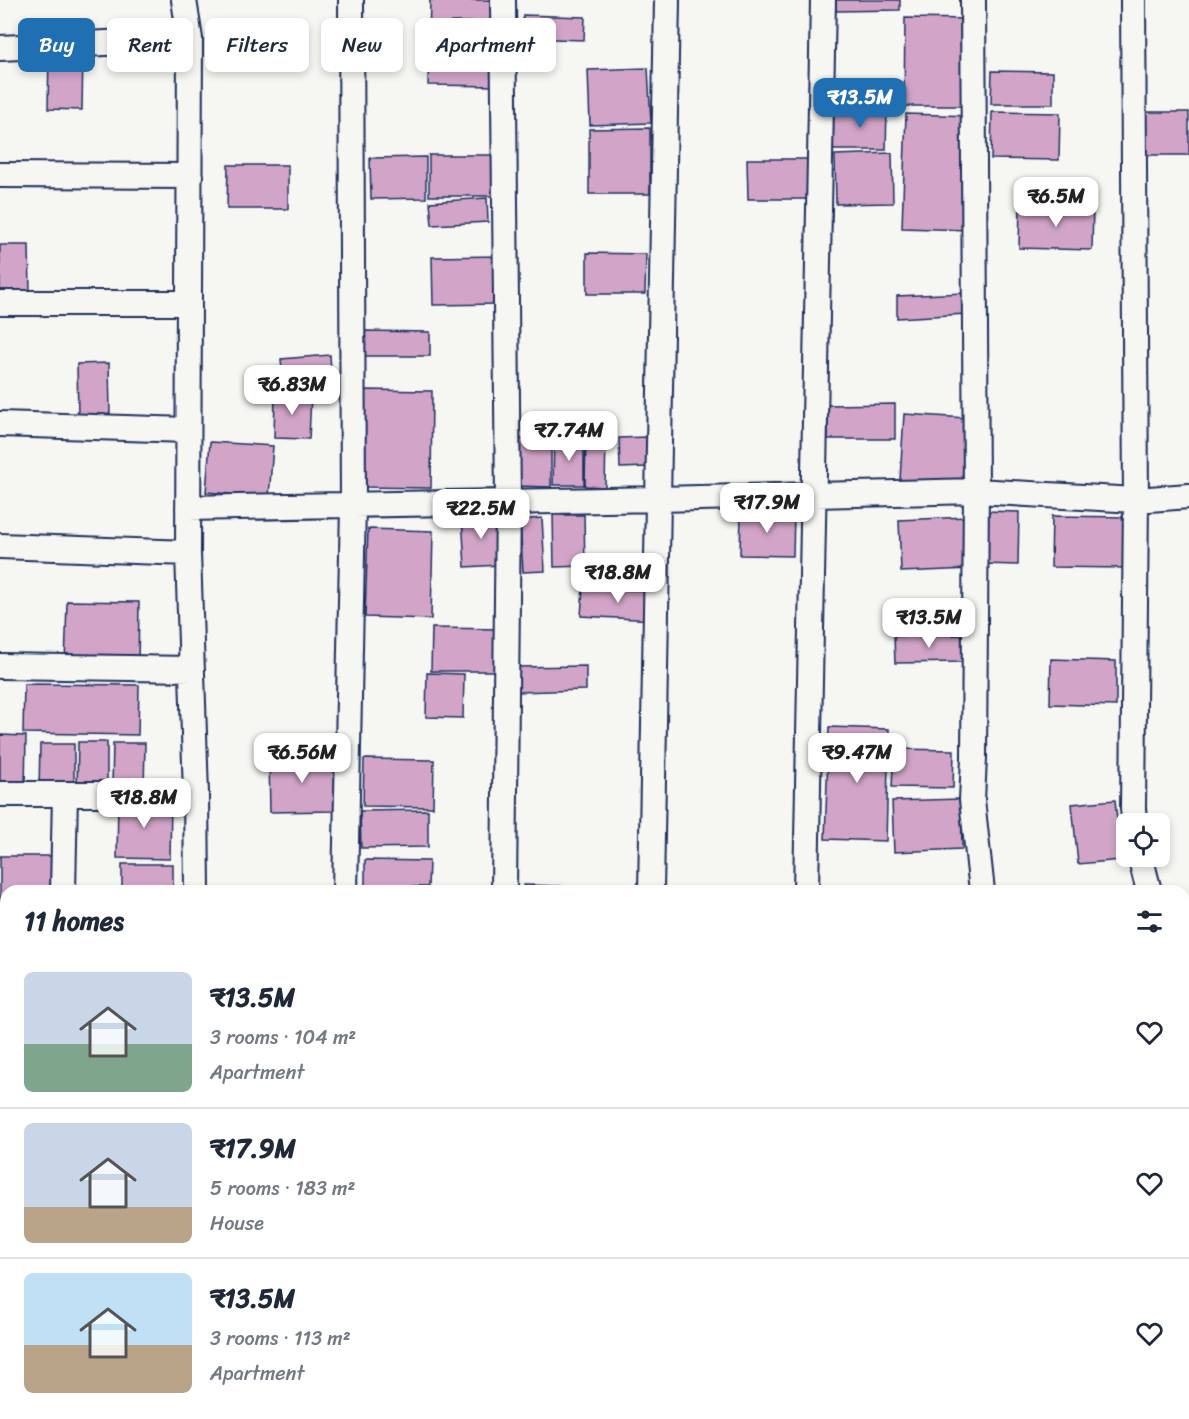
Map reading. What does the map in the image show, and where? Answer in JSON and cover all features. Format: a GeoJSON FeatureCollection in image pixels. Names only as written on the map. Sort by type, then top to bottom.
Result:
{"type":"FeatureCollection","features":[{"type":"Feature","properties":{"kind":"street"},"geometry":{"type":"LineString","coordinates":[[184,0],[187,18]]}},
{"type":"Feature","properties":{"kind":"street"},"geometry":{"type":"LineString","coordinates":[[345,885],[353,505],[351,0]]}},
{"type":"Feature","properties":{"kind":"street"},"geometry":{"type":"LineString","coordinates":[[503,0],[508,502],[504,885]]}},
{"type":"Feature","properties":{"kind":"street"},"geometry":{"type":"LineString","coordinates":[[651,885],[667,0]]}},
{"type":"Feature","properties":{"kind":"street"},"geometry":{"type":"LineString","coordinates":[[806,885],[823,0]]}},
{"type":"Feature","properties":{"kind":"street"},"geometry":{"type":"LineString","coordinates":[[973,0],[975,491],[972,800],[981,885]]}},
{"type":"Feature","properties":{"kind":"street"},"geometry":{"type":"LineString","coordinates":[[1133,0],[1136,500],[1134,813]]}},
{"type":"Feature","properties":{"kind":"street"},"geometry":{"type":"LineString","coordinates":[[0,48],[107,43]]}},
{"type":"Feature","properties":{"kind":"street"},"geometry":{"type":"LineString","coordinates":[[190,72],[188,553],[198,885]]}},
{"type":"Feature","properties":{"kind":"street"},"geometry":{"type":"LineString","coordinates":[[0,176],[190,176]]}},
{"type":"Feature","properties":{"kind":"street"},"geometry":{"type":"LineString","coordinates":[[0,303],[189,303]]}},
{"type":"Feature","properties":{"kind":"street"},"geometry":{"type":"LineString","coordinates":[[0,424],[188,430]]}},
{"type":"Feature","properties":{"kind":"street"},"geometry":{"type":"LineString","coordinates":[[188,508],[975,491],[1136,500],[1189,496]]}},
{"type":"Feature","properties":{"kind":"street"},"geometry":{"type":"LineString","coordinates":[[0,546],[188,553]]}},
{"type":"Feature","properties":{"kind":"street"},"geometry":{"type":"LineString","coordinates":[[0,666],[192,669]]}},
{"type":"Feature","properties":{"kind":"street"},"geometry":{"type":"LineString","coordinates":[[0,794],[196,794]]}},
{"type":"Feature","properties":{"kind":"street"},"geometry":{"type":"LineString","coordinates":[[63,885],[65,794]]}},
{"type":"Feature","properties":{"kind":"street"},"geometry":{"type":"LineString","coordinates":[[1143,867],[1147,885]]}},
{"type":"Feature","properties":{"kind":"building"},"geometry":{"type":"Polygon","coordinates":[[[430,0],[500,0],[500,18],[430,18],[430,0]]]}},
{"type":"Feature","properties":{"kind":"building"},"geometry":{"type":"Polygon","coordinates":[[[836,0],[900,0],[900,10],[836,11],[836,0]]]}},
{"type":"Feature","properties":{"kind":"building"},"geometry":{"type":"Polygon","coordinates":[[[523,15],[585,17],[584,40],[556,39],[556,18],[523,18],[523,15]]]}},
{"type":"Feature","properties":{"kind":"building"},"geometry":{"type":"Polygon","coordinates":[[[905,18],[969,19],[968,106],[904,106],[905,18]]]}},
{"type":"Feature","properties":{"kind":"building"},"geometry":{"type":"Polygon","coordinates":[[[648,68],[651,123],[590,125],[588,70],[648,68]]]}},
{"type":"Feature","properties":{"kind":"building"},"geometry":{"type":"Polygon","coordinates":[[[992,71],[1053,72],[1053,104],[991,104],[992,71]]]}},
{"type":"Feature","properties":{"kind":"building"},"geometry":{"type":"Polygon","coordinates":[[[49,72],[83,72],[82,110],[48,109],[49,72]]]}},
{"type":"Feature","properties":{"kind":"building"},"geometry":{"type":"Polygon","coordinates":[[[428,72],[499,72],[499,86],[428,85],[428,72]]]}},
{"type":"Feature","properties":{"kind":"building"},"geometry":{"type":"Polygon","coordinates":[[[833,107],[887,108],[886,150],[833,150],[833,107]]]}},
{"type":"Feature","properties":{"kind":"building"},"geometry":{"type":"Polygon","coordinates":[[[992,112],[1060,113],[1059,160],[991,159],[992,112]]]}},
{"type":"Feature","properties":{"kind":"building"},"geometry":{"type":"Polygon","coordinates":[[[1140,112],[1189,112],[1189,155],[1140,155],[1140,112]]]}},
{"type":"Feature","properties":{"kind":"building"},"geometry":{"type":"Polygon","coordinates":[[[906,114],[972,116],[969,230],[902,228],[906,114]]]}},
{"type":"Feature","properties":{"kind":"building"},"geometry":{"type":"Polygon","coordinates":[[[650,128],[650,194],[589,194],[589,129],[650,128]]]}},
{"type":"Feature","properties":{"kind":"building"},"geometry":{"type":"Polygon","coordinates":[[[892,153],[893,203],[836,204],[835,155],[892,153]]]}},
{"type":"Feature","properties":{"kind":"building"},"geometry":{"type":"Polygon","coordinates":[[[429,155],[496,155],[496,196],[429,196],[429,155]]]}},
{"type":"Feature","properties":{"kind":"building"},"geometry":{"type":"Polygon","coordinates":[[[426,157],[426,198],[371,199],[370,158],[426,157]]]}},
{"type":"Feature","properties":{"kind":"building"},"geometry":{"type":"Polygon","coordinates":[[[747,159],[812,159],[813,199],[748,199],[747,159]]]}},
{"type":"Feature","properties":{"kind":"building"},"geometry":{"type":"Polygon","coordinates":[[[228,165],[288,165],[288,209],[227,209],[228,165]]]}},
{"type":"Feature","properties":{"kind":"building"},"geometry":{"type":"Polygon","coordinates":[[[487,198],[488,222],[432,225],[430,202],[487,198]]]}},
{"type":"Feature","properties":{"kind":"building"},"geometry":{"type":"Polygon","coordinates":[[[1020,205],[1093,207],[1092,250],[1019,248],[1020,205]]]}},
{"type":"Feature","properties":{"kind":"building"},"geometry":{"type":"Polygon","coordinates":[[[0,245],[29,245],[30,292],[0,293],[0,245]]]}},
{"type":"Feature","properties":{"kind":"building"},"geometry":{"type":"Polygon","coordinates":[[[587,253],[646,254],[645,294],[587,294],[587,253]]]}},
{"type":"Feature","properties":{"kind":"building"},"geometry":{"type":"Polygon","coordinates":[[[500,256],[501,304],[433,305],[432,257],[500,256]]]}},
{"type":"Feature","properties":{"kind":"building"},"geometry":{"type":"Polygon","coordinates":[[[965,293],[966,314],[897,318],[897,296],[965,293]]]}},
{"type":"Feature","properties":{"kind":"building"},"geometry":{"type":"Polygon","coordinates":[[[365,331],[430,332],[430,356],[365,356],[365,331]]]}},
{"type":"Feature","properties":{"kind":"building"},"geometry":{"type":"Polygon","coordinates":[[[330,355],[332,387],[284,391],[281,359],[330,355]]]}},
{"type":"Feature","properties":{"kind":"building"},"geometry":{"type":"Polygon","coordinates":[[[109,363],[110,414],[78,415],[77,364],[109,363]]]}},
{"type":"Feature","properties":{"kind":"building"},"geometry":{"type":"Polygon","coordinates":[[[364,390],[432,391],[431,488],[363,487],[364,390]]]}},
{"type":"Feature","properties":{"kind":"building"},"geometry":{"type":"Polygon","coordinates":[[[275,394],[311,395],[309,439],[274,438],[275,394]]]}},
{"type":"Feature","properties":{"kind":"building"},"geometry":{"type":"Polygon","coordinates":[[[895,404],[895,439],[828,439],[828,405],[895,404]]]}},
{"type":"Feature","properties":{"kind":"building"},"geometry":{"type":"Polygon","coordinates":[[[904,414],[966,418],[962,483],[900,480],[904,414]]]}},
{"type":"Feature","properties":{"kind":"building"},"geometry":{"type":"Polygon","coordinates":[[[586,436],[606,436],[605,487],[585,486],[586,436]]]}},
{"type":"Feature","properties":{"kind":"building"},"geometry":{"type":"Polygon","coordinates":[[[648,437],[648,467],[620,468],[619,438],[648,437]]]}},
{"type":"Feature","properties":{"kind":"building"},"geometry":{"type":"Polygon","coordinates":[[[517,439],[551,439],[551,487],[516,486],[517,439]]]}},
{"type":"Feature","properties":{"kind":"building"},"geometry":{"type":"Polygon","coordinates":[[[554,439],[584,439],[584,485],[553,485],[554,439]]]}},
{"type":"Feature","properties":{"kind":"building"},"geometry":{"type":"Polygon","coordinates":[[[210,442],[273,446],[269,497],[206,492],[210,442]]]}},
{"type":"Feature","properties":{"kind":"building"},"geometry":{"type":"Polygon","coordinates":[[[983,511],[1019,512],[1018,565],[982,564],[983,511]]]}},
{"type":"Feature","properties":{"kind":"building"},"geometry":{"type":"Polygon","coordinates":[[[741,512],[794,513],[793,556],[740,555],[741,512]]]}},
{"type":"Feature","properties":{"kind":"building"},"geometry":{"type":"Polygon","coordinates":[[[497,514],[499,565],[465,567],[462,516],[497,514]]]}},
{"type":"Feature","properties":{"kind":"building"},"geometry":{"type":"Polygon","coordinates":[[[553,515],[584,515],[585,566],[554,567],[553,515]]]}},
{"type":"Feature","properties":{"kind":"building"},"geometry":{"type":"Polygon","coordinates":[[[1052,516],[1125,517],[1124,568],[1051,567],[1052,516]]]}},
{"type":"Feature","properties":{"kind":"building"},"geometry":{"type":"Polygon","coordinates":[[[967,517],[970,569],[901,572],[899,520],[967,517]]]}},
{"type":"Feature","properties":{"kind":"building"},"geometry":{"type":"Polygon","coordinates":[[[542,518],[545,571],[523,572],[520,520],[542,518]]]}},
{"type":"Feature","properties":{"kind":"building"},"geometry":{"type":"Polygon","coordinates":[[[368,529],[433,531],[431,619],[365,617],[368,529]]]}},
{"type":"Feature","properties":{"kind":"building"},"geometry":{"type":"Polygon","coordinates":[[[583,588],[655,591],[653,620],[581,616],[583,588]]]}},
{"type":"Feature","properties":{"kind":"building"},"geometry":{"type":"Polygon","coordinates":[[[67,601],[139,602],[138,667],[65,666],[67,601]]]}},
{"type":"Feature","properties":{"kind":"building"},"geometry":{"type":"Polygon","coordinates":[[[432,628],[500,629],[500,671],[431,671],[432,628]]]}},
{"type":"Feature","properties":{"kind":"building"},"geometry":{"type":"Polygon","coordinates":[[[963,635],[963,662],[895,663],[894,636],[963,635]]]}},
{"type":"Feature","properties":{"kind":"building"},"geometry":{"type":"Polygon","coordinates":[[[1051,659],[1116,661],[1116,706],[1050,704],[1051,659]]]}},
{"type":"Feature","properties":{"kind":"building"},"geometry":{"type":"Polygon","coordinates":[[[586,666],[586,690],[516,692],[516,667],[586,666]]]}},
{"type":"Feature","properties":{"kind":"building"},"geometry":{"type":"Polygon","coordinates":[[[427,673],[464,674],[463,718],[426,717],[427,673]]]}},
{"type":"Feature","properties":{"kind":"building"},"geometry":{"type":"Polygon","coordinates":[[[24,684],[139,685],[138,735],[23,733],[24,684]]]}},
{"type":"Feature","properties":{"kind":"building"},"geometry":{"type":"Polygon","coordinates":[[[829,727],[889,729],[886,841],[825,839],[829,727]]]}},
{"type":"Feature","properties":{"kind":"building"},"geometry":{"type":"Polygon","coordinates":[[[0,735],[26,736],[25,788],[0,788],[0,735]]]}},
{"type":"Feature","properties":{"kind":"building"},"geometry":{"type":"Polygon","coordinates":[[[78,742],[107,742],[107,788],[77,787],[78,742]]]}},
{"type":"Feature","properties":{"kind":"building"},"geometry":{"type":"Polygon","coordinates":[[[113,743],[145,743],[144,788],[112,787],[113,743]]]}},
{"type":"Feature","properties":{"kind":"building"},"geometry":{"type":"Polygon","coordinates":[[[40,744],[74,744],[74,790],[39,789],[40,744]]]}},
{"type":"Feature","properties":{"kind":"building"},"geometry":{"type":"Polygon","coordinates":[[[894,749],[954,750],[953,788],[892,787],[894,749]]]}},
{"type":"Feature","properties":{"kind":"building"},"geometry":{"type":"Polygon","coordinates":[[[334,757],[335,811],[270,812],[269,758],[334,757]]]}},
{"type":"Feature","properties":{"kind":"building"},"geometry":{"type":"Polygon","coordinates":[[[364,759],[434,760],[433,807],[363,806],[364,759]]]}},
{"type":"Feature","properties":{"kind":"building"},"geometry":{"type":"Polygon","coordinates":[[[961,799],[962,849],[894,852],[892,801],[961,799]]]}},
{"type":"Feature","properties":{"kind":"building"},"geometry":{"type":"Polygon","coordinates":[[[118,800],[171,801],[170,859],[117,858],[118,800]]]}},
{"type":"Feature","properties":{"kind":"building"},"geometry":{"type":"Polygon","coordinates":[[[1115,800],[1116,860],[1078,864],[1072,804],[1115,800]]]}},
{"type":"Feature","properties":{"kind":"building"},"geometry":{"type":"Polygon","coordinates":[[[428,810],[428,847],[361,848],[360,811],[428,810]]]}},
{"type":"Feature","properties":{"kind":"building"},"geometry":{"type":"Polygon","coordinates":[[[0,856],[53,856],[52,885],[0,885],[0,856]]]}},
{"type":"Feature","properties":{"kind":"building"},"geometry":{"type":"Polygon","coordinates":[[[365,860],[429,861],[428,885],[365,885],[365,860]]]}},
{"type":"Feature","properties":{"kind":"building"},"geometry":{"type":"Polygon","coordinates":[[[122,864],[173,864],[173,885],[122,885],[122,864]]]}}]}
